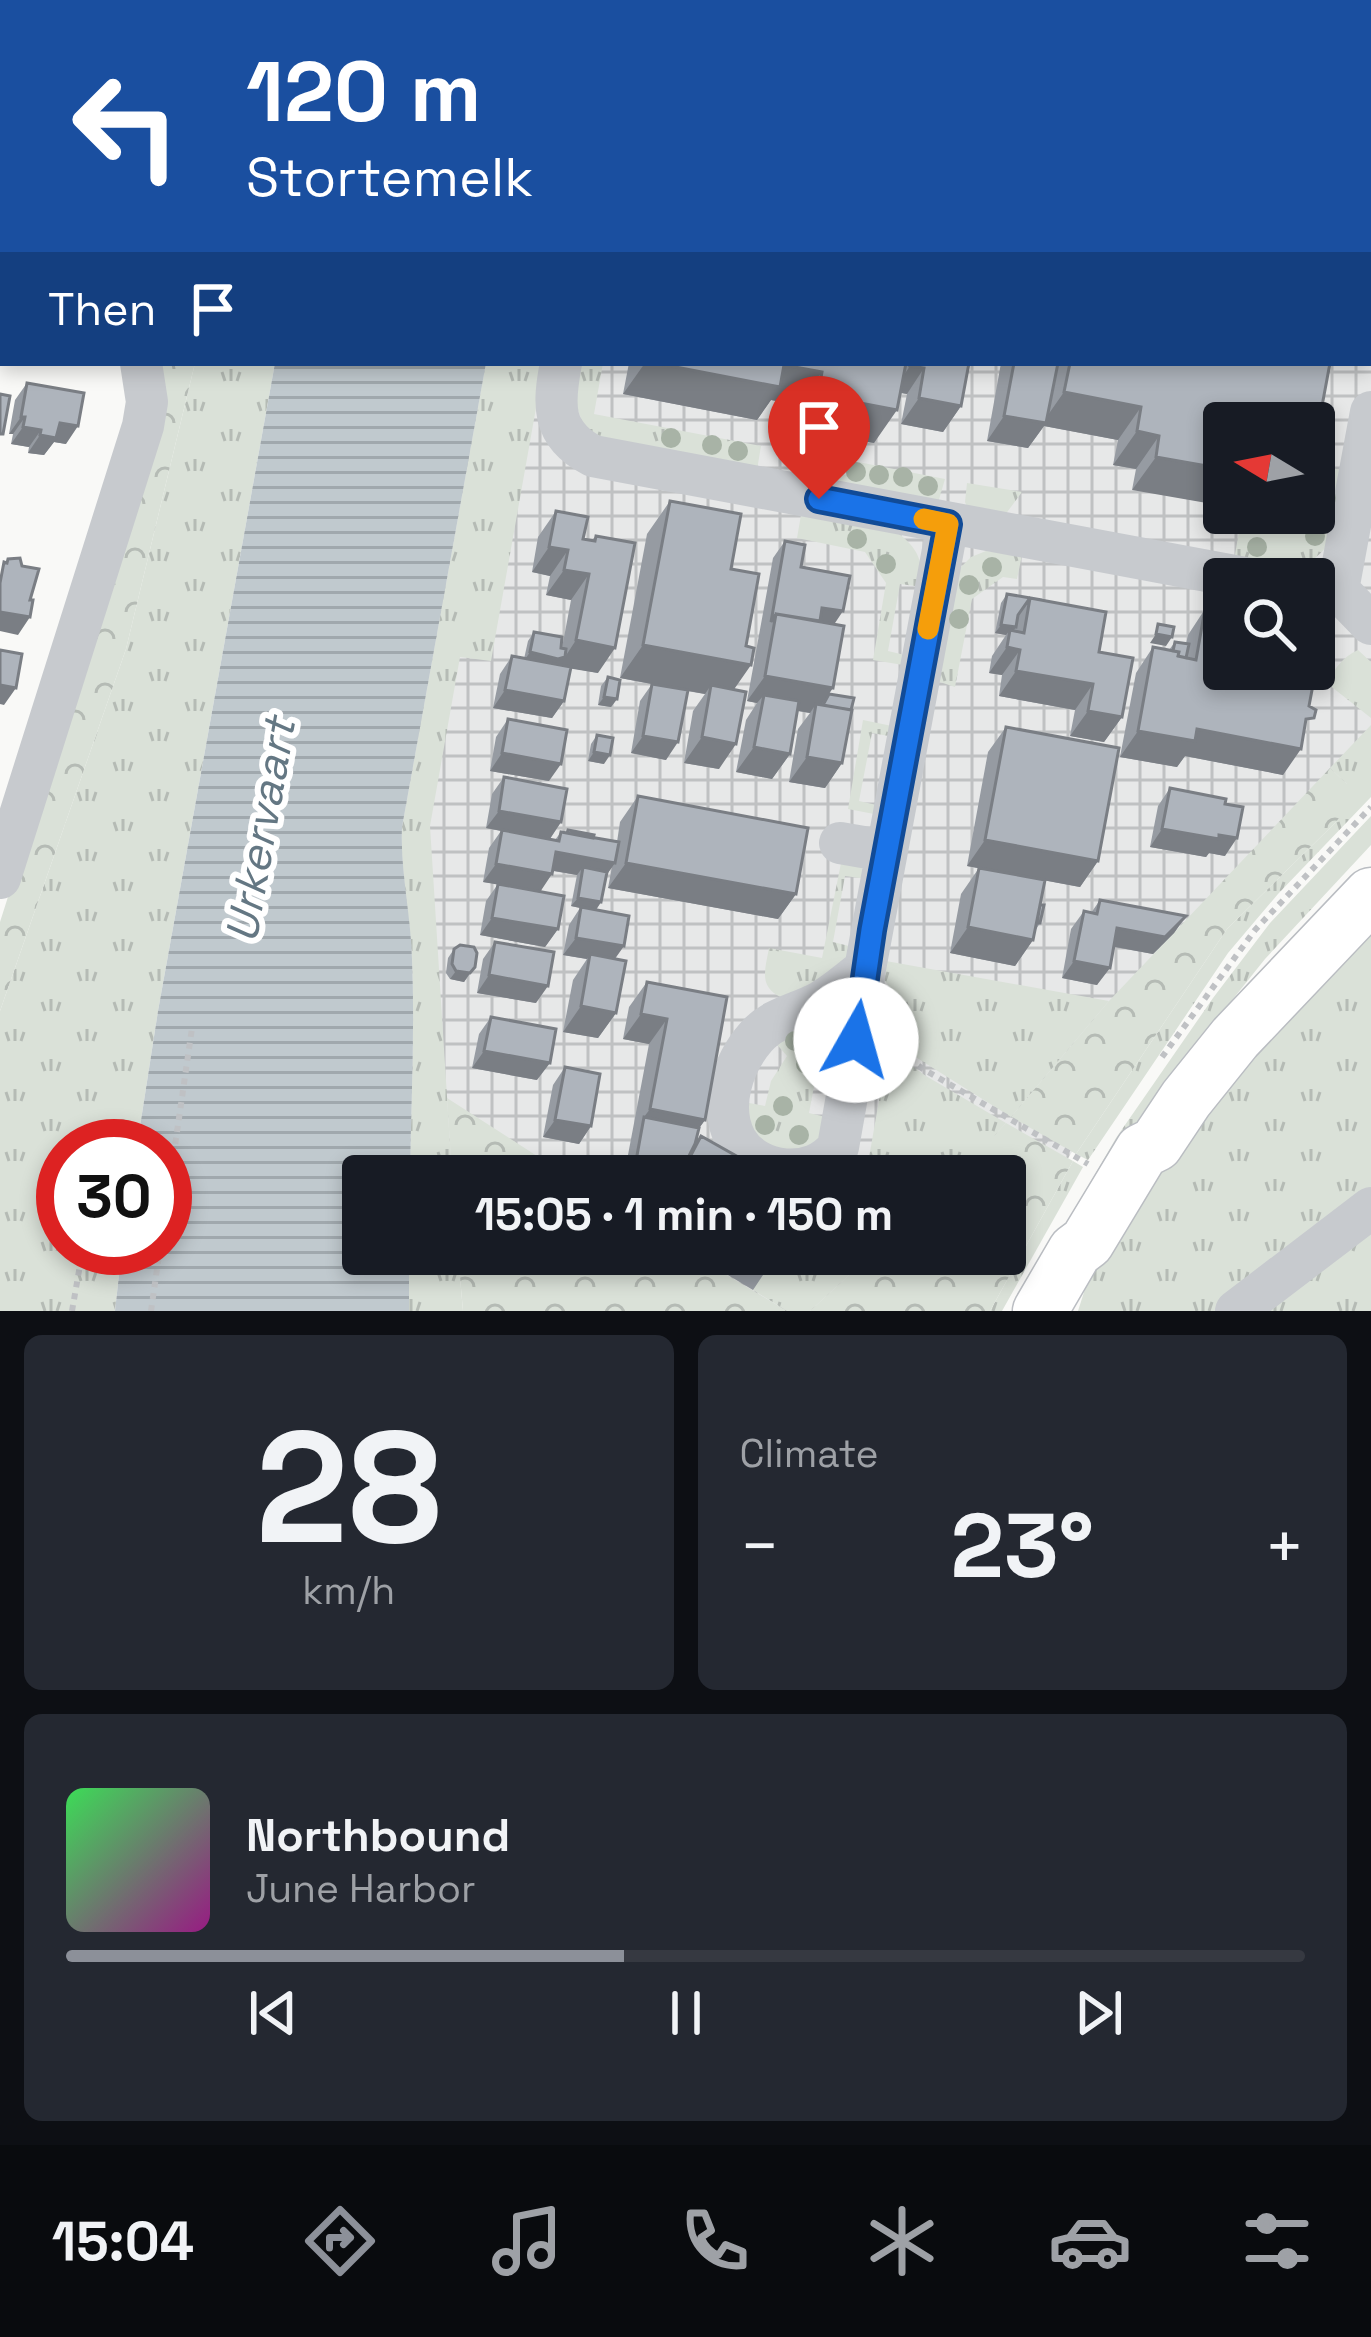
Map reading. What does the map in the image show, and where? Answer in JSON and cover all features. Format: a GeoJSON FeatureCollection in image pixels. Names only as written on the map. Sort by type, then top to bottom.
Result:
{"type":"FeatureCollection","features":[{"type":"Feature","properties":{"kind":"main road"},"geometry":{"type":"LineString","coordinates":[[1040,1311],[1075,1251],[1088,1243],[1142,1151],[1142,1135],[1169,1094],[1311,920],[1371,857]]}},
{"type":"Feature","properties":{"kind":"main road"},"geometry":{"type":"LineString","coordinates":[[1142,1151],[1156,1144],[1235,1037],[1371,895]]}},
{"type":"Feature","properties":{"kind":"main road"},"geometry":{"type":"LineString","coordinates":[[1069,1311],[1089,1257],[1088,1243]]}},
{"type":"Feature","properties":{"kind":"street"},"geometry":{"type":"LineString","coordinates":[[0,878],[143,426],[147,402],[141,366]]}},
{"type":"Feature","properties":{"kind":"street"},"geometry":{"type":"LineString","coordinates":[[560,366],[555,394],[560,425],[574,444],[593,456],[1203,570]]}},
{"type":"Feature","properties":{"kind":"street"},"geometry":{"type":"LineString","coordinates":[[1335,568],[1362,507],[1371,412]]}},
{"type":"Feature","properties":{"kind":"street"},"geometry":{"type":"LineString","coordinates":[[865,969],[820,1002],[778,1018],[757,1035],[738,1062],[728,1114],[737,1142],[757,1159],[788,1172],[809,1169],[838,1147],[865,969],[948,524]]}},
{"type":"Feature","properties":{"kind":"street"},"geometry":{"type":"LineString","coordinates":[[1335,595],[1371,624]]}},
{"type":"Feature","properties":{"kind":"street"},"geometry":{"type":"LineString","coordinates":[[840,843],[886,851]]}},
{"type":"Feature","properties":{"kind":"street"},"geometry":{"type":"LineString","coordinates":[[1236,1311],[1371,1208]]}},
{"type":"Feature","properties":{"kind":"path"},"geometry":{"type":"LineString","coordinates":[[178,1119],[191,1028]]}},
{"type":"Feature","properties":{"kind":"path"},"geometry":{"type":"LineString","coordinates":[[890,1046],[1086,1163]]}},
{"type":"Feature","properties":{"kind":"path"},"geometry":{"type":"LineString","coordinates":[[72,1311],[78,1275]]}},
{"type":"Feature","properties":{"kind":"path"},"geometry":{"type":"LineString","coordinates":[[152,1311],[157,1275]]}},
{"type":"Feature","properties":{"kind":"shaded area"},"geometry":{"type":"Polygon","coordinates":[[[433,366],[1371,366],[1371,772],[1190,956],[1026,1228],[1026,1155],[365,1155],[433,366]]]}},
{"type":"Feature","properties":{"kind":"shaded area"},"geometry":{"type":"Polygon","coordinates":[[[493,1275],[998,1275],[976,1311],[705,1311],[493,1275]]]}},
{"type":"Feature","properties":{"kind":"green space"},"geometry":{"type":"Polygon","coordinates":[[[162,366],[194,366],[126,649],[0,1011],[0,922],[158,425],[162,366]]]}},
{"type":"Feature","properties":{"kind":"green space"},"geometry":{"type":"Polygon","coordinates":[[[194,366],[274,366],[141,1119],[36,1119],[36,1275],[119,1275],[115,1311],[0,1311],[0,1011],[126,649],[194,366]]]}},
{"type":"Feature","properties":{"kind":"green space"},"geometry":{"type":"Polygon","coordinates":[[[485,366],[543,366],[491,661],[460,657],[430,826],[451,1155],[410,1155],[413,985],[402,827],[485,366]]]}},
{"type":"Feature","properties":{"kind":"green space"},"geometry":{"type":"Polygon","coordinates":[[[579,366],[602,366],[594,414],[761,446],[757,470],[615,443],[585,429],[573,397],[579,366]]]}},
{"type":"Feature","properties":{"kind":"green space"},"geometry":{"type":"Polygon","coordinates":[[[848,460],[945,479],[938,503],[821,482],[823,471],[846,475],[848,460]]]}},
{"type":"Feature","properties":{"kind":"green space"},"geometry":{"type":"Polygon","coordinates":[[[1335,469],[1342,470],[1335,505],[1335,469]]]}},
{"type":"Feature","properties":{"kind":"green space"},"geometry":{"type":"Polygon","coordinates":[[[967,483],[1022,492],[1005,515],[968,509],[967,483]]]}},
{"type":"Feature","properties":{"kind":"green space"},"geometry":{"type":"Polygon","coordinates":[[[801,515],[899,534],[915,551],[922,587],[900,584],[888,651],[909,656],[903,665],[873,660],[886,583],[865,552],[797,538],[801,515]]]}},
{"type":"Feature","properties":{"kind":"green space"},"geometry":{"type":"Polygon","coordinates":[[[1239,534],[1329,534],[1327,546],[1315,558],[1234,558],[1239,534]]]}},
{"type":"Feature","properties":{"kind":"green space"},"geometry":{"type":"Polygon","coordinates":[[[986,551],[1022,555],[1017,579],[1003,577],[972,599],[955,687],[937,681],[959,569],[986,551]]]}},
{"type":"Feature","properties":{"kind":"green space"},"geometry":{"type":"Polygon","coordinates":[[[1358,650],[1371,662],[1371,718],[1335,690],[1335,670],[1358,650]]]}},
{"type":"Feature","properties":{"kind":"green space"},"geometry":{"type":"Polygon","coordinates":[[[863,720],[892,726],[894,737],[872,733],[859,801],[881,806],[874,814],[848,809],[863,720]]]}},
{"type":"Feature","properties":{"kind":"green space"},"geometry":{"type":"Polygon","coordinates":[[[1371,725],[1371,797],[1228,953],[1088,1160],[1076,1154],[1227,929],[1336,822],[1347,784],[1330,768],[1371,725]]]}},
{"type":"Feature","properties":{"kind":"green space"},"geometry":{"type":"Polygon","coordinates":[[[1330,768],[1347,784],[1351,801],[1336,822],[1227,929],[1076,1154],[1011,1117],[1109,1001],[1330,768]]]}},
{"type":"Feature","properties":{"kind":"green space"},"geometry":{"type":"Polygon","coordinates":[[[1371,816],[1371,845],[1265,959],[1185,1059],[1016,1311],[1116,1138],[1213,998],[1270,923],[1371,816]]]}},
{"type":"Feature","properties":{"kind":"green space"},"geometry":{"type":"Polygon","coordinates":[[[841,863],[862,867],[867,879],[845,876],[833,942],[853,947],[843,967],[783,998],[767,984],[769,948],[822,958],[841,863]]]}},
{"type":"Feature","properties":{"kind":"green space"},"geometry":{"type":"Polygon","coordinates":[[[1371,908],[1371,1196],[1220,1311],[1078,1311],[1092,1267],[1139,1186],[1371,908]]]}},
{"type":"Feature","properties":{"kind":"green space"},"geometry":{"type":"Polygon","coordinates":[[[886,961],[1109,1001],[1011,1117],[890,1041],[898,999],[878,971],[886,961]]]}},
{"type":"Feature","properties":{"kind":"green space"},"geometry":{"type":"Polygon","coordinates":[[[815,1025],[834,1040],[841,1063],[819,1060],[809,1113],[830,1118],[821,1139],[795,1153],[756,1142],[744,1102],[765,1106],[771,1081],[787,1056],[773,1040],[815,1025]]]}},
{"type":"Feature","properties":{"kind":"green space"},"geometry":{"type":"Polygon","coordinates":[[[888,1049],[1006,1123],[994,1136],[1006,1147],[998,1155],[869,1155],[888,1049]]]}},
{"type":"Feature","properties":{"kind":"green space"},"geometry":{"type":"Polygon","coordinates":[[[447,1098],[535,1155],[451,1155],[447,1098]]]}},
{"type":"Feature","properties":{"kind":"green space"},"geometry":{"type":"Polygon","coordinates":[[[1006,1123],[1073,1161],[1026,1246],[1026,1155],[997,1155],[1005,1147],[993,1137],[1006,1123]]]}},
{"type":"Feature","properties":{"kind":"green space"},"geometry":{"type":"Polygon","coordinates":[[[1073,1161],[1083,1167],[1026,1268],[1026,1246],[1073,1161]]]}},
{"type":"Feature","properties":{"kind":"green space"},"geometry":{"type":"Polygon","coordinates":[[[1371,1219],[1371,1311],[1250,1311],[1371,1219]]]}},
{"type":"Feature","properties":{"kind":"green space"},"geometry":{"type":"Polygon","coordinates":[[[409,1275],[460,1275],[463,1311],[409,1311],[409,1275]]]}},
{"type":"Feature","properties":{"kind":"green space"},"geometry":{"type":"Polygon","coordinates":[[[460,1275],[727,1275],[787,1311],[463,1311],[460,1275]]]}},
{"type":"Feature","properties":{"kind":"green space"},"geometry":{"type":"Polygon","coordinates":[[[761,1275],[849,1275],[810,1311],[787,1311],[753,1290],[761,1275]]]}},
{"type":"Feature","properties":{"kind":"green space"},"geometry":{"type":"Polygon","coordinates":[[[849,1275],[1010,1275],[990,1311],[810,1311],[849,1275]]]}},
{"type":"Feature","properties":{"kind":"green space"},"geometry":{"type":"Polygon","coordinates":[[[1010,1275],[1022,1275],[1002,1311],[990,1311],[1010,1275]]]}},
{"type":"Feature","properties":{"kind":"water","name":"Urkervaart"},"geometry":{"type":"Polygon","coordinates":[[[274,366],[485,366],[402,827],[413,986],[410,1155],[342,1155],[342,1275],[409,1275],[409,1311],[115,1311],[119,1275],[192,1275],[192,1119],[141,1119],[274,366]]]}},
{"type":"Feature","properties":{"kind":"building"},"geometry":{"type":"Polygon","coordinates":[[[671,366],[784,366],[780,387],[671,366]]]}},
{"type":"Feature","properties":{"kind":"building"},"geometry":{"type":"Polygon","coordinates":[[[789,366],[905,366],[897,410],[818,395],[822,372],[789,366]]]}},
{"type":"Feature","properties":{"kind":"building"},"geometry":{"type":"Polygon","coordinates":[[[910,366],[968,366],[961,406],[919,398],[924,368],[910,366]]]}},
{"type":"Feature","properties":{"kind":"building"},"geometry":{"type":"Polygon","coordinates":[[[1013,366],[1057,366],[1046,423],[1004,416],[1013,366]]]}},
{"type":"Feature","properties":{"kind":"building"},"geometry":{"type":"Polygon","coordinates":[[[1069,366],[1329,366],[1323,402],[1203,402],[1203,465],[1156,457],[1159,436],[1137,431],[1141,407],[1064,392],[1069,366]]]}},
{"type":"Feature","properties":{"kind":"building"},"geometry":{"type":"Polygon","coordinates":[[[27,383],[84,393],[78,426],[60,423],[56,438],[23,427],[27,383]]]}},
{"type":"Feature","properties":{"kind":"building"},"geometry":{"type":"Polygon","coordinates":[[[0,394],[10,396],[3,434],[0,434],[0,394]]]}},
{"type":"Feature","properties":{"kind":"building"},"geometry":{"type":"Polygon","coordinates":[[[670,501],[741,514],[731,569],[759,574],[746,646],[754,648],[751,665],[643,645],[670,501]]]}},
{"type":"Feature","properties":{"kind":"building"},"geometry":{"type":"Polygon","coordinates":[[[556,511],[588,517],[583,539],[595,541],[596,536],[635,543],[615,648],[576,640],[589,574],[564,570],[568,550],[549,547],[556,511]]]}},
{"type":"Feature","properties":{"kind":"building"},"geometry":{"type":"Polygon","coordinates":[[[785,541],[805,545],[801,567],[850,576],[843,611],[822,608],[820,621],[776,614],[771,622],[785,541]]]}},
{"type":"Feature","properties":{"kind":"building"},"geometry":{"type":"Polygon","coordinates":[[[20,558],[22,566],[39,569],[30,617],[0,612],[4,562],[20,558]]]}},
{"type":"Feature","properties":{"kind":"building"},"geometry":{"type":"Polygon","coordinates":[[[1007,594],[1042,600],[1030,598],[1016,627],[1001,625],[1007,594]]]}},
{"type":"Feature","properties":{"kind":"building"},"geometry":{"type":"Polygon","coordinates":[[[1030,598],[1106,612],[1099,652],[1133,658],[1122,717],[1088,711],[1093,684],[1016,671],[1020,650],[1007,647],[1010,630],[1024,633],[1030,598]]]}},
{"type":"Feature","properties":{"kind":"building"},"geometry":{"type":"Polygon","coordinates":[[[776,614],[844,626],[833,688],[765,676],[776,614]]]}},
{"type":"Feature","properties":{"kind":"building"},"geometry":{"type":"Polygon","coordinates":[[[1203,620],[1203,690],[1312,690],[1309,706],[1316,710],[1314,718],[1306,719],[1301,749],[1197,729],[1195,741],[1138,731],[1153,647],[1196,660],[1203,620]]]}},
{"type":"Feature","properties":{"kind":"building"},"geometry":{"type":"Polygon","coordinates":[[[1158,624],[1174,627],[1172,637],[1156,634],[1158,624]]]}},
{"type":"Feature","properties":{"kind":"building"},"geometry":{"type":"Polygon","coordinates":[[[534,632],[562,637],[565,657],[530,652],[534,632]]]}},
{"type":"Feature","properties":{"kind":"building"},"geometry":{"type":"Polygon","coordinates":[[[1175,642],[1189,644],[1186,658],[1173,651],[1175,642]]]}},
{"type":"Feature","properties":{"kind":"building"},"geometry":{"type":"Polygon","coordinates":[[[0,650],[22,654],[16,688],[0,685],[0,650]]]}},
{"type":"Feature","properties":{"kind":"building"},"geometry":{"type":"Polygon","coordinates":[[[512,656],[571,667],[564,701],[505,690],[512,656]]]}},
{"type":"Feature","properties":{"kind":"building"},"geometry":{"type":"Polygon","coordinates":[[[608,677],[620,680],[617,699],[604,697],[608,677]]]}},
{"type":"Feature","properties":{"kind":"building"},"geometry":{"type":"Polygon","coordinates":[[[652,684],[688,690],[678,742],[643,736],[652,684]]]}},
{"type":"Feature","properties":{"kind":"building"},"geometry":{"type":"Polygon","coordinates":[[[711,685],[746,692],[736,744],[702,737],[711,685]]]}},
{"type":"Feature","properties":{"kind":"building"},"geometry":{"type":"Polygon","coordinates":[[[829,694],[854,698],[851,710],[823,705],[829,694]]]}},
{"type":"Feature","properties":{"kind":"building"},"geometry":{"type":"Polygon","coordinates":[[[764,695],[799,701],[790,754],[754,747],[764,695]]]}},
{"type":"Feature","properties":{"kind":"building"},"geometry":{"type":"Polygon","coordinates":[[[816,704],[852,710],[842,763],[807,757],[816,704]]]}},
{"type":"Feature","properties":{"kind":"building"},"geometry":{"type":"Polygon","coordinates":[[[508,719],[567,730],[561,764],[502,753],[508,719]]]}},
{"type":"Feature","properties":{"kind":"building"},"geometry":{"type":"Polygon","coordinates":[[[1006,727],[1119,748],[1098,861],[985,840],[1006,727]]]}},
{"type":"Feature","properties":{"kind":"building"},"geometry":{"type":"Polygon","coordinates":[[[597,735],[613,738],[610,755],[594,752],[597,735]]]}},
{"type":"Feature","properties":{"kind":"building"},"geometry":{"type":"Polygon","coordinates":[[[504,777],[567,789],[561,822],[499,811],[504,777]]]}},
{"type":"Feature","properties":{"kind":"building"},"geometry":{"type":"Polygon","coordinates":[[[1170,788],[1243,807],[1237,838],[1162,829],[1170,788]]]}},
{"type":"Feature","properties":{"kind":"building"},"geometry":{"type":"Polygon","coordinates":[[[638,796],[808,828],[796,894],[626,863],[638,796]]]}},
{"type":"Feature","properties":{"kind":"building"},"geometry":{"type":"Polygon","coordinates":[[[502,830],[559,841],[561,832],[619,842],[615,863],[556,852],[552,874],[496,864],[502,830]]]}},
{"type":"Feature","properties":{"kind":"building"},"geometry":{"type":"Polygon","coordinates":[[[583,867],[607,872],[601,902],[578,898],[583,867]]]}},
{"type":"Feature","properties":{"kind":"building"},"geometry":{"type":"Polygon","coordinates":[[[979,868],[1045,880],[1033,940],[968,927],[979,868]]]}},
{"type":"Feature","properties":{"kind":"building"},"geometry":{"type":"Polygon","coordinates":[[[498,884],[564,896],[558,929],[492,918],[498,884]]]}},
{"type":"Feature","properties":{"kind":"building"},"geometry":{"type":"Polygon","coordinates":[[[1100,900],[1186,916],[1165,937],[1117,928],[1110,968],[1074,961],[1084,911],[1097,914],[1100,900]]]}},
{"type":"Feature","properties":{"kind":"building"},"geometry":{"type":"Polygon","coordinates":[[[581,907],[629,916],[624,946],[576,938],[581,907]]]}},
{"type":"Feature","properties":{"kind":"building"},"geometry":{"type":"Polygon","coordinates":[[[495,942],[554,952],[548,986],[489,975],[495,942]]]}},
{"type":"Feature","properties":{"kind":"building"},"geometry":{"type":"Polygon","coordinates":[[[474,947],[477,953],[470,973],[456,971],[452,964],[454,949],[474,947]]]}},
{"type":"Feature","properties":{"kind":"building"},"geometry":{"type":"Polygon","coordinates":[[[590,954],[626,961],[616,1013],[581,1006],[590,954]]]}},
{"type":"Feature","properties":{"kind":"building"},"geometry":{"type":"Polygon","coordinates":[[[647,982],[727,997],[705,1120],[650,1109],[667,1019],[641,1014],[647,982]]]}},
{"type":"Feature","properties":{"kind":"building"},"geometry":{"type":"Polygon","coordinates":[[[491,1017],[556,1029],[550,1063],[484,1051],[491,1017]]]}},
{"type":"Feature","properties":{"kind":"building"},"geometry":{"type":"Polygon","coordinates":[[[565,1067],[600,1074],[591,1126],[555,1120],[565,1067]]]}},
{"type":"Feature","properties":{"kind":"building"},"geometry":{"type":"Polygon","coordinates":[[[644,1117],[699,1128],[690,1155],[637,1155],[644,1117]]]}},
{"type":"Feature","properties":{"kind":"building"},"geometry":{"type":"Polygon","coordinates":[[[701,1136],[735,1155],[691,1155],[701,1136]]]}},
{"type":"Feature","properties":{"kind":"slow traffic"},"geometry":{"type":"LineString","coordinates":[[924,519],[948,524],[928,629]]}},
{"type":"Feature","properties":{"kind":"route"},"geometry":{"type":"LineString","coordinates":[[819,499],[948,524],[865,969],[856,1040]]}}]}
